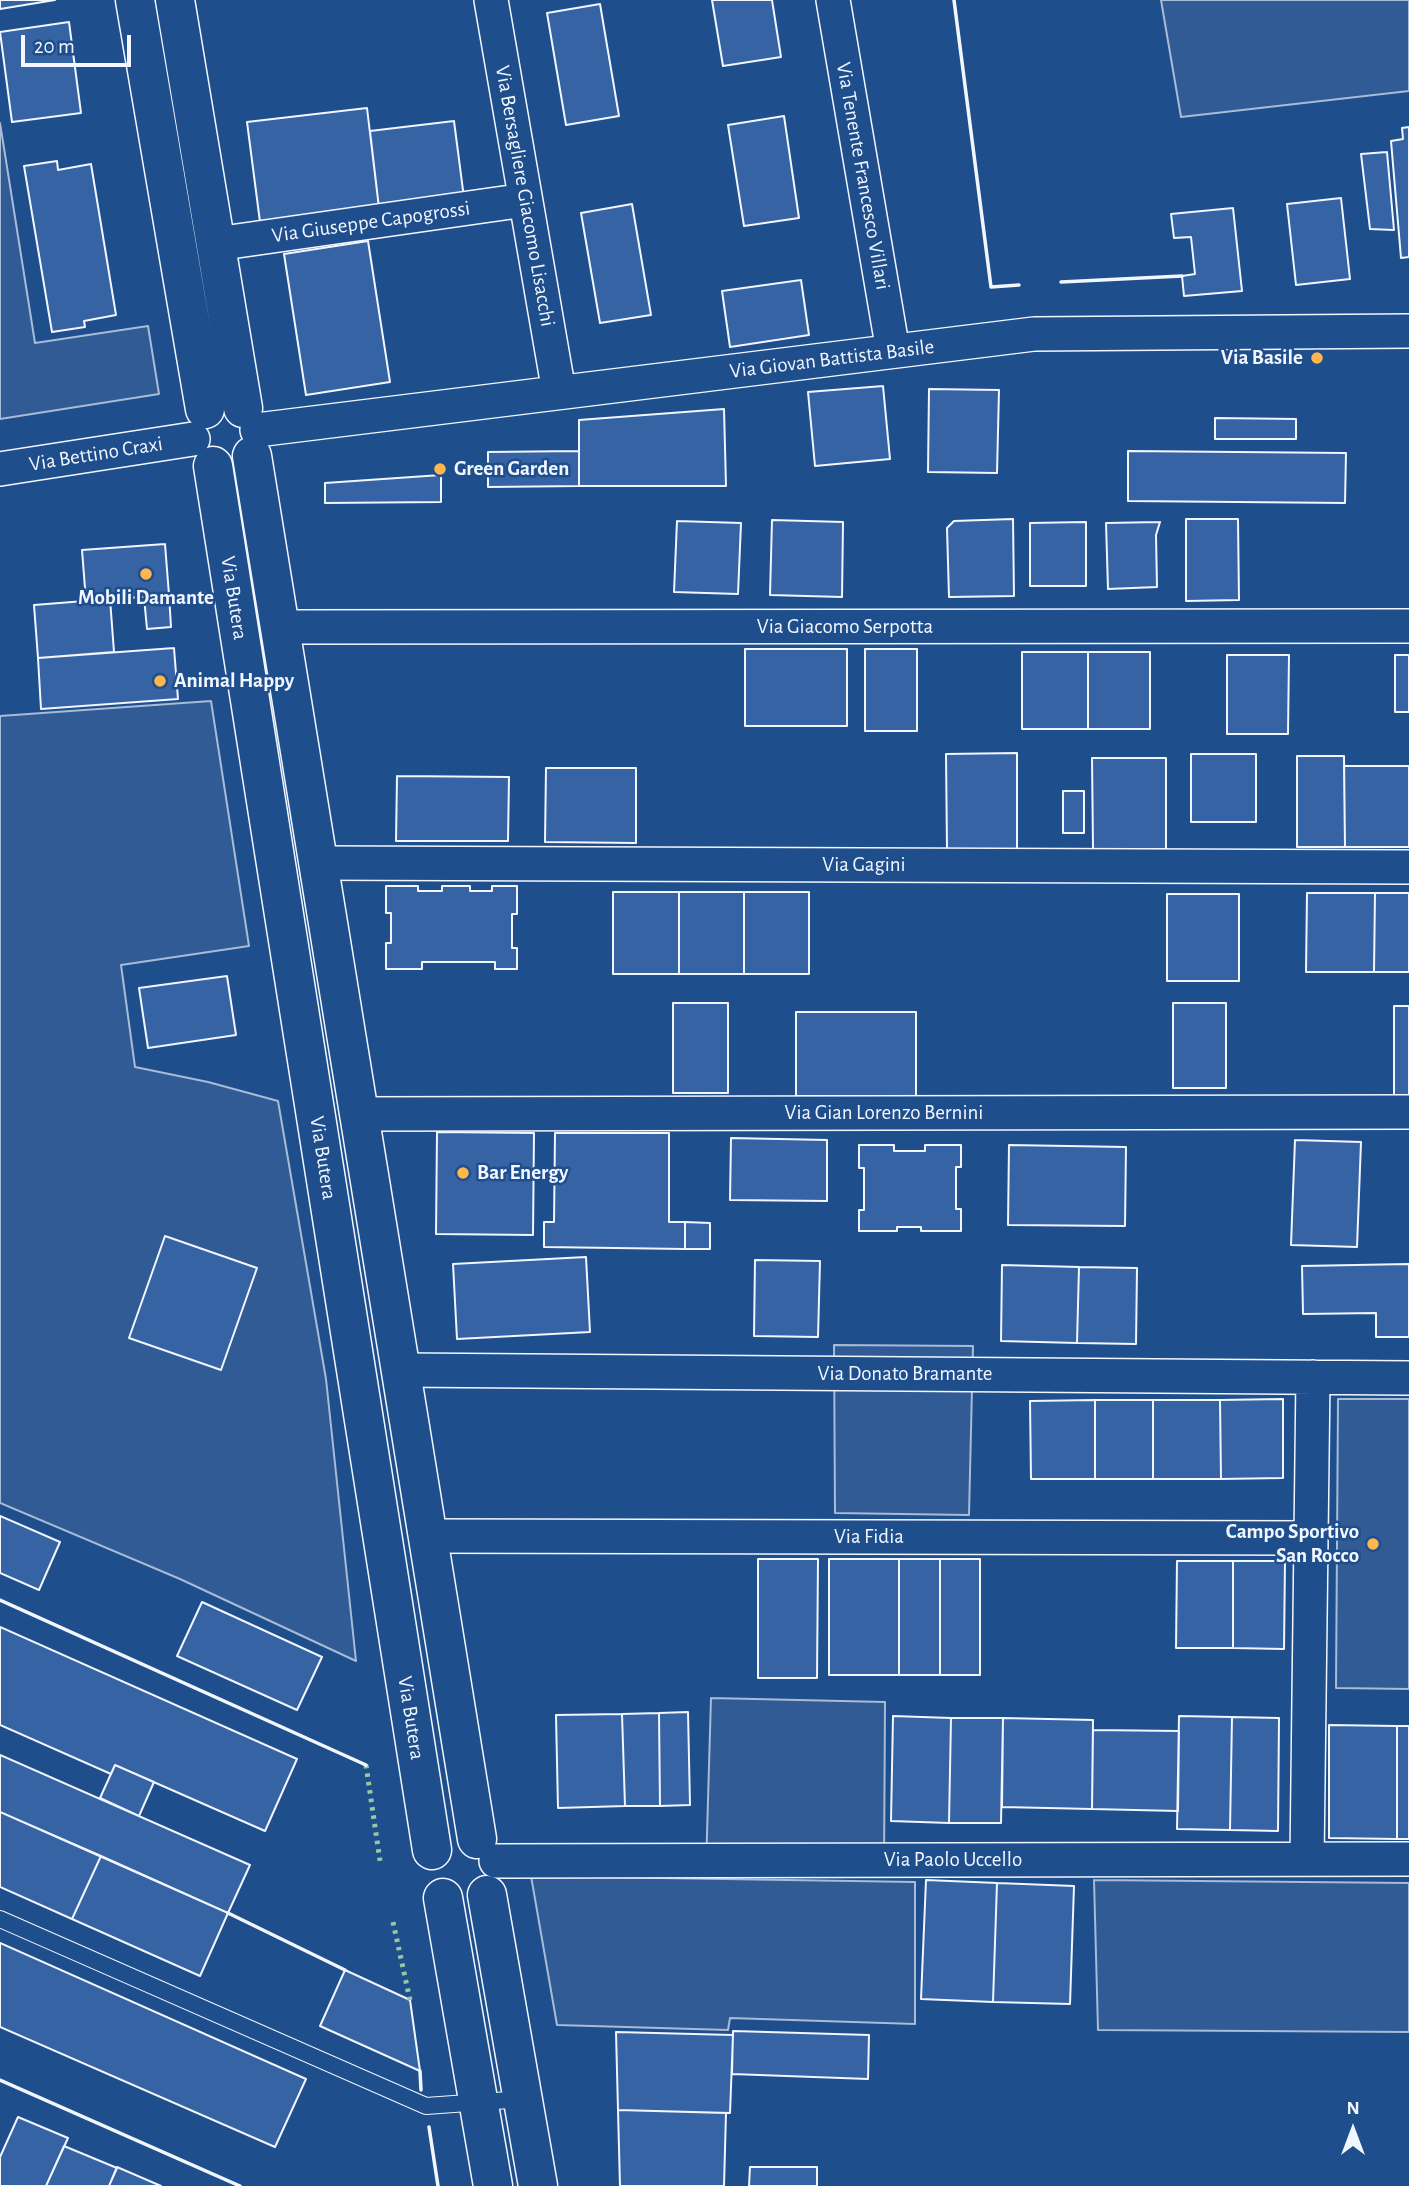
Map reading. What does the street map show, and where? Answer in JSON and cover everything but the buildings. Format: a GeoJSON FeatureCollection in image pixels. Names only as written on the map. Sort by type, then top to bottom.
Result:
{"type":"FeatureCollection","features":[{"type":"Feature","properties":{"kind":"main road","name":"Via Butera"},"geometry":{"type":"LineString","coordinates":[[135,0],[432,1850]]}},
{"type":"Feature","properties":{"kind":"main road","name":"Via Butera"},"geometry":{"type":"LineString","coordinates":[[175,0],[251,431],[280,627],[428,1536],[487,1865],[538,2186]]}},
{"type":"Feature","properties":{"kind":"main road"},"geometry":{"type":"LineString","coordinates":[[230,403],[251,431],[240,464],[226,468],[204,438],[217,404],[230,403]]}},
{"type":"Feature","properties":{"kind":"main road"},"geometry":{"type":"LineString","coordinates":[[459,1835],[487,1865],[477,1902],[464,1905],[453,1903],[433,1891],[426,1871],[432,1850],[439,1842],[459,1835]]}},
{"type":"Feature","properties":{"kind":"main road"},"geometry":{"type":"LineString","coordinates":[[443,1898],[493,2186]]}},
{"type":"Feature","properties":{"kind":"street","name":"Via Bersagliere Giacomo Lisacchi"},"geometry":{"type":"LineString","coordinates":[[491,0],[559,392]]}},
{"type":"Feature","properties":{"kind":"street","name":"Via Tenente Francesco Villari"},"geometry":{"type":"LineString","coordinates":[[833,0],[893,351]]}},
{"type":"Feature","properties":{"kind":"street","name":"Via Giuseppe Capogrossi"},"geometry":{"type":"LineString","coordinates":[[216,244],[525,200]]}},
{"type":"Feature","properties":{"kind":"street","name":"Via Giovan Battista Basile"},"geometry":{"type":"LineString","coordinates":[[251,431],[1034,334],[1409,331]]}},
{"type":"Feature","properties":{"kind":"street","name":"Via Bettino Craxi"},"geometry":{"type":"LineString","coordinates":[[0,468],[204,438]]}},
{"type":"Feature","properties":{"kind":"street","name":"Via Giacomo Serpotta"},"geometry":{"type":"LineString","coordinates":[[280,627],[1409,626]]}},
{"type":"Feature","properties":{"kind":"street","name":"Via Gagini"},"geometry":{"type":"LineString","coordinates":[[318,863],[1409,867]]}},
{"type":"Feature","properties":{"kind":"street","name":"Via Gian Lorenzo Bernini"},"geometry":{"type":"LineString","coordinates":[[359,1114],[1409,1112]]}},
{"type":"Feature","properties":{"kind":"street","name":"Via Donato Bramante"},"geometry":{"type":"LineString","coordinates":[[401,1370],[1409,1378]]}},
{"type":"Feature","properties":{"kind":"street"},"geometry":{"type":"LineString","coordinates":[[1307,1859],[1313,1377]]}},
{"type":"Feature","properties":{"kind":"street","name":"Via Fidia"},"geometry":{"type":"LineString","coordinates":[[428,1536],[1311,1538]]}},
{"type":"Feature","properties":{"kind":"street","name":"Via Paolo Uccello"},"geometry":{"type":"LineString","coordinates":[[487,1865],[1409,1859]]}},
{"type":"Feature","properties":{"kind":"lane"},"geometry":{"type":"LineString","coordinates":[[0,1919],[426,2106],[523,2099]]}},
{"type":"Feature","properties":{"kind":"shaded area"},"geometry":{"type":"Polygon","coordinates":[[[1161,0],[1409,0],[1409,91],[1181,117],[1161,0]]]}},
{"type":"Feature","properties":{"kind":"shaded area"},"geometry":{"type":"Polygon","coordinates":[[[0,123],[35,343],[148,326],[159,394],[0,419],[0,123]]]}},
{"type":"Feature","properties":{"kind":"shaded area"},"geometry":{"type":"Polygon","coordinates":[[[211,701],[249,946],[121,965],[135,1067],[208,1082],[278,1101],[326,1379],[356,1661],[180,1579],[0,1503],[0,716],[211,701]]]}},
{"type":"Feature","properties":{"kind":"shaded area"},"geometry":{"type":"Polygon","coordinates":[[[834,1345],[973,1346],[969,1515],[835,1513],[834,1345]]]}},
{"type":"Feature","properties":{"kind":"shaded area","name":"Campo Sportivo San Rocco"},"geometry":{"type":"Polygon","coordinates":[[[1338,1399],[1409,1399],[1409,1689],[1336,1688],[1338,1399]]]}},
{"type":"Feature","properties":{"kind":"shaded area"},"geometry":{"type":"Polygon","coordinates":[[[711,1698],[885,1702],[884,1868],[706,1868],[711,1698]]]}},
{"type":"Feature","properties":{"kind":"shaded area"},"geometry":{"type":"Polygon","coordinates":[[[531,1876],[915,1882],[915,2024],[730,2018],[728,2030],[557,2025],[531,1876]]]}},
{"type":"Feature","properties":{"kind":"shaded area"},"geometry":{"type":"Polygon","coordinates":[[[1094,1880],[1409,1883],[1409,2032],[1098,2030],[1094,1880]]]}},
{"type":"Feature","properties":{"kind":"hedge"},"geometry":{"type":"LineString","coordinates":[[366,1765],[380,1861]]}},
{"type":"Feature","properties":{"kind":"hedge"},"geometry":{"type":"LineString","coordinates":[[393,1922],[410,2000]]}},
{"type":"Feature","properties":{"kind":"wall"},"geometry":{"type":"LineString","coordinates":[[954,0],[991,287],[1019,285]]}},
{"type":"Feature","properties":{"kind":"wall"},"geometry":{"type":"LineString","coordinates":[[1061,282],[1182,276]]}},
{"type":"Feature","properties":{"kind":"wall"},"geometry":{"type":"LineString","coordinates":[[0,1600],[366,1765]]}},
{"type":"Feature","properties":{"kind":"wall"},"geometry":{"type":"LineString","coordinates":[[228,1913],[345,1970]]}},
{"type":"Feature","properties":{"kind":"wall"},"geometry":{"type":"LineString","coordinates":[[420,2071],[421,2090]]}},
{"type":"Feature","properties":{"kind":"wall"},"geometry":{"type":"LineString","coordinates":[[0,2080],[240,2186]]}},
{"type":"Feature","properties":{"kind":"wall"},"geometry":{"type":"LineString","coordinates":[[429,2127],[438,2186]]}},
{"type":"Feature","properties":{"kind":"place","name":"Via Basile"},"geometry":{"type":"Point","coordinates":[1317,358]}},
{"type":"Feature","properties":{"kind":"place","name":"Green Garden"},"geometry":{"type":"Point","coordinates":[440,469]}},
{"type":"Feature","properties":{"kind":"place","name":"Mobili Damante"},"geometry":{"type":"Point","coordinates":[146,574]}},
{"type":"Feature","properties":{"kind":"place","name":"Animal Happy"},"geometry":{"type":"Point","coordinates":[160,681]}},
{"type":"Feature","properties":{"kind":"place","name":"Bar Energy"},"geometry":{"type":"Point","coordinates":[463,1173]}},
{"type":"Feature","properties":{"kind":"place","name":"Campo Sportivo San Rocco"},"geometry":{"type":"Point","coordinates":[1373,1544]}}]}
